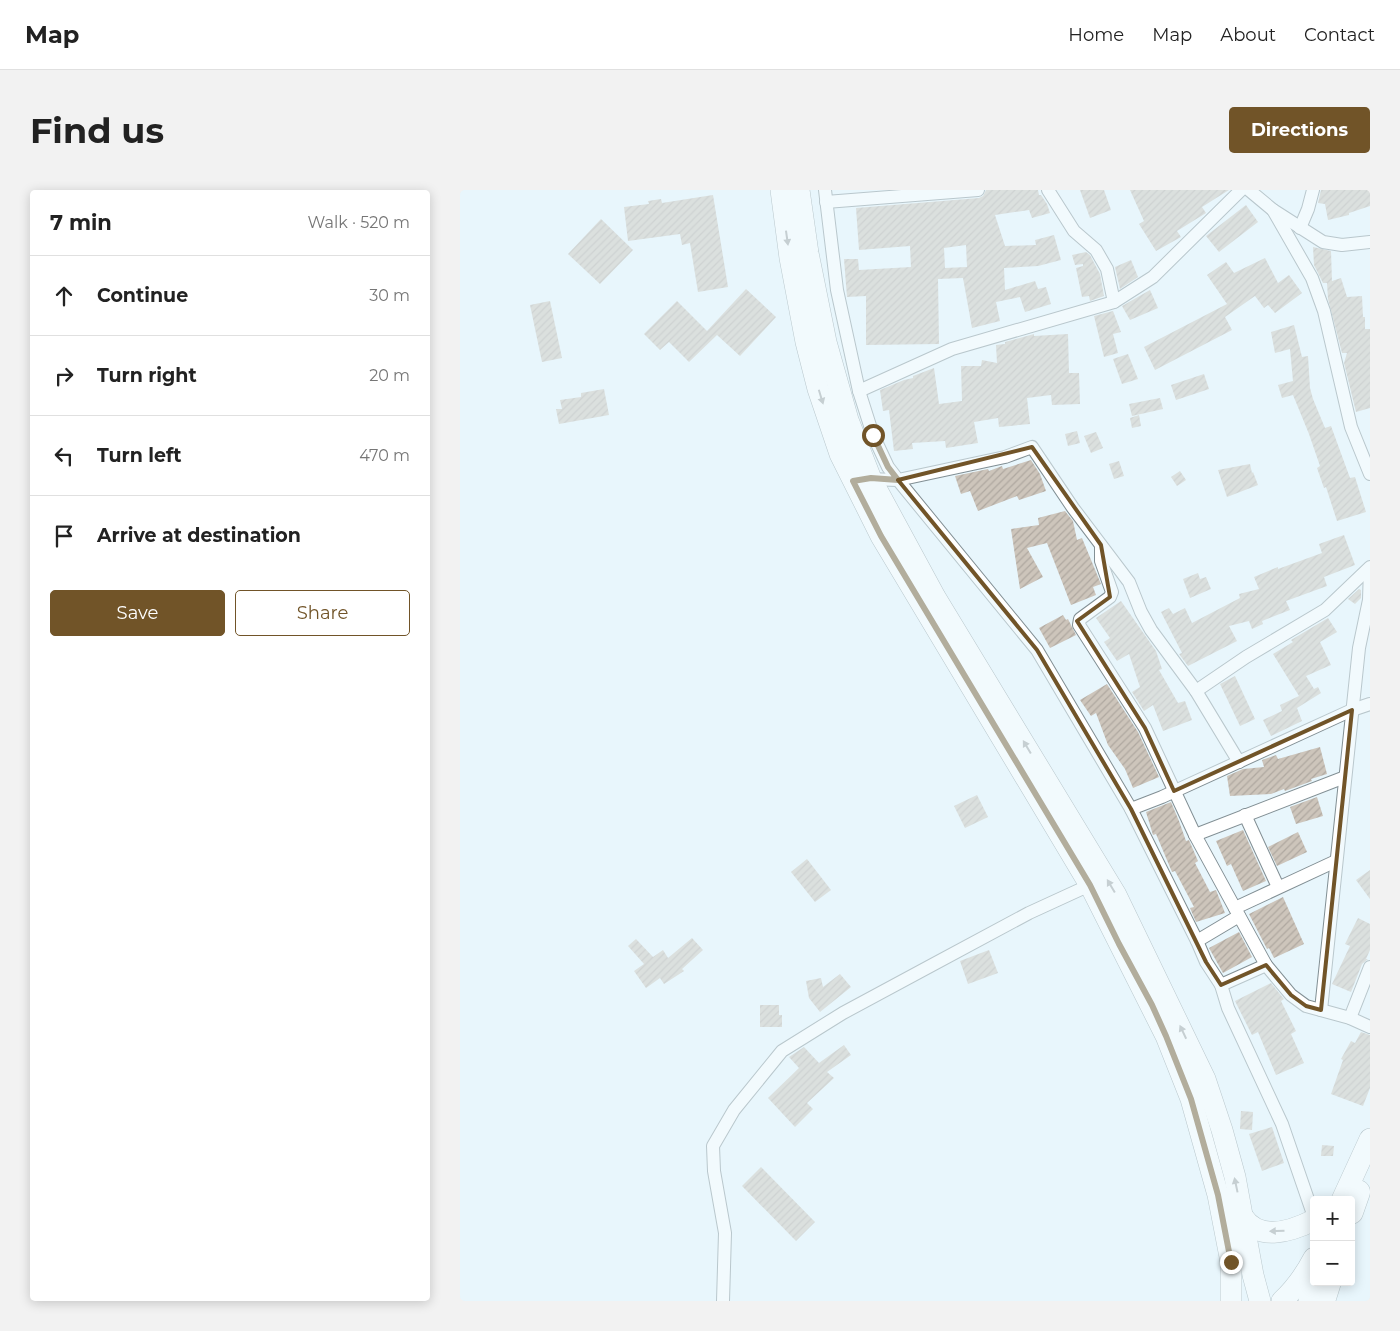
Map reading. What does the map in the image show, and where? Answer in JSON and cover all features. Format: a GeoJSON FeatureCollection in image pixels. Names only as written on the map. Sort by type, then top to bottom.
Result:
{"type":"FeatureCollection","features":[{"type":"Feature","properties":{"kind":"highway"},"geometry":{"type":"LineString","coordinates":[[1323,1301],[1328,1286]]}},
{"type":"Feature","properties":{"kind":"main road"},"geometry":{"type":"LineString","coordinates":[[781,190],[790,258],[806,342],[832,432],[935,597],[1116,895],[1205,1079],[1235,1177],[1253,1275],[1260,1301]]}},
{"type":"Feature","properties":{"kind":"main road"},"geometry":{"type":"LineString","coordinates":[[799,190],[808,253],[828,352],[846,412],[862,480],[881,536],[1090,885],[1152,1005],[1191,1099],[1218,1195],[1231,1262],[1231,1301]]}},
{"type":"Feature","properties":{"kind":"main road"},"geometry":{"type":"LineString","coordinates":[[1349,1196],[1370,1139]]}},
{"type":"Feature","properties":{"kind":"main road"},"geometry":{"type":"LineString","coordinates":[[1350,1196],[1370,1151]]}},
{"type":"Feature","properties":{"kind":"main road"},"geometry":{"type":"LineString","coordinates":[[1243,1217],[1252,1228],[1266,1232],[1288,1231],[1310,1220]]}},
{"type":"Feature","properties":{"kind":"main road"},"geometry":{"type":"LineString","coordinates":[[1282,1301],[1293,1291],[1310,1266]]}},
{"type":"Feature","properties":{"kind":"main road"},"geometry":{"type":"LineString","coordinates":[[1309,1301],[1316,1286]]}},
{"type":"Feature","properties":{"kind":"street"},"geometry":{"type":"LineString","coordinates":[[978,190],[826,196],[837,290],[859,391],[873,435],[888,467],[1037,650],[1131,809],[1206,962],[1221,985],[1228,1008],[1282,1124],[1310,1206]]}},
{"type":"Feature","properties":{"kind":"street"},"geometry":{"type":"LineString","coordinates":[[1048,190],[1074,231],[1096,250],[1108,269],[1114,302]]}},
{"type":"Feature","properties":{"kind":"street"},"geometry":{"type":"LineString","coordinates":[[859,391],[952,348],[1114,302],[1153,277],[1241,190]]}},
{"type":"Feature","properties":{"kind":"street"},"geometry":{"type":"LineString","coordinates":[[1249,190],[1273,210],[1323,242],[1342,245],[1370,242]]}},
{"type":"Feature","properties":{"kind":"street"},"geometry":{"type":"LineString","coordinates":[[1300,228],[1314,190]]}},
{"type":"Feature","properties":{"kind":"street"},"geometry":{"type":"LineString","coordinates":[[1273,210],[1312,278],[1324,311],[1351,427],[1370,474]]}},
{"type":"Feature","properties":{"kind":"street"},"geometry":{"type":"LineString","coordinates":[[862,480],[898,480],[917,477],[1005,456],[1032,447],[1073,508],[1130,582],[1151,630],[1196,691],[1239,762]]}},
{"type":"Feature","properties":{"kind":"street"},"geometry":{"type":"LineString","coordinates":[[1101,545],[1102,561],[1112,592],[1110,597],[1080,619],[1079,625],[1145,728],[1195,835],[1266,965],[1291,995],[1306,1006],[1350,1018],[1370,1027]]}},
{"type":"Feature","properties":{"kind":"street"},"geometry":{"type":"LineString","coordinates":[[1196,691],[1246,657],[1325,610],[1370,568]]}},
{"type":"Feature","properties":{"kind":"street"},"geometry":{"type":"LineString","coordinates":[[1321,1010],[1360,637],[1370,600],[1370,568]]}},
{"type":"Feature","properties":{"kind":"street"},"geometry":{"type":"LineString","coordinates":[[1131,809],[1352,710],[1370,704]]}},
{"type":"Feature","properties":{"kind":"street"},"geometry":{"type":"LineString","coordinates":[[1195,835],[1345,777]]}},
{"type":"Feature","properties":{"kind":"street"},"geometry":{"type":"LineString","coordinates":[[1245,816],[1278,887]]}},
{"type":"Feature","properties":{"kind":"street"},"geometry":{"type":"LineString","coordinates":[[1197,941],[1237,912],[1278,887],[1336,860]]}},
{"type":"Feature","properties":{"kind":"street"},"geometry":{"type":"LineString","coordinates":[[723,1301],[724,1233],[714,1171],[713,1146],[734,1110],[782,1051],[844,1013],[934,964],[1029,913],[1090,885]]}},
{"type":"Feature","properties":{"kind":"street"},"geometry":{"type":"LineString","coordinates":[[1221,985],[1266,965]]}},
{"type":"Feature","properties":{"kind":"street"},"geometry":{"type":"LineString","coordinates":[[1350,1018],[1370,967]]}},
{"type":"Feature","properties":{"kind":"highlighted area"},"geometry":{"type":"Polygon","coordinates":[[[1032,447],[1101,545],[1110,597],[1077,621],[1145,728],[1174,791],[1352,710],[1321,1010],[1306,1006],[1291,995],[1266,965],[1221,985],[1206,962],[1131,809],[1037,650],[898,480],[1032,447]]]}},
{"type":"Feature","properties":{"kind":"building"},"geometry":{"type":"Polygon","coordinates":[[[986,190],[1038,190],[1039,195],[1047,204],[1050,213],[1032,218],[1029,210],[995,215],[1005,246],[1036,245],[1035,240],[1054,235],[1061,260],[1038,266],[1004,268],[1005,290],[1035,281],[1038,289],[1046,287],[1051,304],[1025,312],[1020,297],[996,302],[1000,321],[972,328],[963,278],[938,279],[939,344],[866,345],[866,296],[847,297],[844,259],[858,259],[859,270],[911,267],[910,246],[859,250],[856,208],[979,198],[983,196],[986,190]],[[966,245],[944,248],[945,268],[967,267],[966,245]]]}},
{"type":"Feature","properties":{"kind":"building"},"geometry":{"type":"Polygon","coordinates":[[[1080,190],[1104,190],[1111,210],[1090,218],[1080,190]]]}},
{"type":"Feature","properties":{"kind":"building"},"geometry":{"type":"Polygon","coordinates":[[[1130,190],[1229,190],[1202,207],[1206,213],[1177,231],[1181,237],[1156,251],[1139,224],[1144,221],[1130,190]]]}},
{"type":"Feature","properties":{"kind":"building"},"geometry":{"type":"Polygon","coordinates":[[[1321,190],[1370,190],[1370,206],[1349,213],[1349,215],[1328,220],[1325,204],[1318,203],[1321,190]]]}},
{"type":"Feature","properties":{"kind":"building"},"geometry":{"type":"Polygon","coordinates":[[[713,195],[728,287],[698,292],[690,243],[682,245],[680,234],[628,241],[624,207],[649,204],[648,201],[661,199],[662,203],[713,195]]]}},
{"type":"Feature","properties":{"kind":"building"},"geometry":{"type":"Polygon","coordinates":[[[1246,205],[1258,222],[1219,252],[1206,236],[1246,205]]]}},
{"type":"Feature","properties":{"kind":"building"},"geometry":{"type":"Polygon","coordinates":[[[601,219],[633,250],[600,284],[568,254],[601,219]]]}},
{"type":"Feature","properties":{"kind":"building"},"geometry":{"type":"Polygon","coordinates":[[[1313,247],[1331,251],[1332,281],[1341,278],[1347,297],[1362,296],[1365,329],[1370,329],[1370,408],[1356,412],[1344,363],[1347,353],[1342,353],[1328,299],[1327,283],[1323,283],[1314,265],[1313,247]]]}},
{"type":"Feature","properties":{"kind":"building"},"geometry":{"type":"Polygon","coordinates":[[[1086,252],[1090,255],[1100,274],[1104,296],[1090,301],[1089,296],[1082,297],[1076,268],[1083,266],[1083,264],[1075,265],[1072,255],[1086,252]]]}},
{"type":"Feature","properties":{"kind":"building"},"geometry":{"type":"Polygon","coordinates":[[[1265,258],[1278,283],[1289,275],[1302,293],[1275,313],[1268,305],[1264,308],[1255,296],[1225,317],[1232,330],[1155,370],[1144,347],[1227,304],[1207,275],[1226,262],[1234,273],[1265,258]]]}},
{"type":"Feature","properties":{"kind":"building"},"geometry":{"type":"Polygon","coordinates":[[[1131,260],[1138,277],[1120,289],[1115,267],[1131,260]]]}},
{"type":"Feature","properties":{"kind":"building"},"geometry":{"type":"Polygon","coordinates":[[[746,289],[776,317],[740,356],[717,335],[689,362],[669,342],[660,350],[644,334],[677,301],[707,331],[746,289]]]}},
{"type":"Feature","properties":{"kind":"building"},"geometry":{"type":"Polygon","coordinates":[[[1150,290],[1158,308],[1130,320],[1122,306],[1150,290]]]}},
{"type":"Feature","properties":{"kind":"building"},"geometry":{"type":"Polygon","coordinates":[[[550,301],[562,358],[542,362],[530,305],[550,301]]]}},
{"type":"Feature","properties":{"kind":"building"},"geometry":{"type":"Polygon","coordinates":[[[1113,311],[1121,332],[1113,334],[1118,353],[1104,357],[1094,316],[1113,311]]]}},
{"type":"Feature","properties":{"kind":"building"},"geometry":{"type":"Polygon","coordinates":[[[1294,325],[1302,357],[1308,356],[1310,388],[1313,399],[1325,428],[1331,426],[1350,478],[1355,477],[1366,512],[1337,521],[1326,487],[1324,488],[1317,468],[1320,466],[1309,434],[1293,395],[1282,398],[1278,385],[1293,381],[1290,349],[1275,353],[1271,332],[1294,325]]]}},
{"type":"Feature","properties":{"kind":"building"},"geometry":{"type":"Polygon","coordinates":[[[1034,334],[1034,336],[1068,334],[1069,373],[1079,373],[1080,404],[1052,405],[1051,395],[1027,398],[1030,424],[999,427],[998,418],[974,422],[978,443],[946,448],[945,441],[912,443],[913,449],[894,451],[889,410],[883,411],[880,390],[934,368],[939,404],[962,401],[961,366],[981,366],[982,360],[997,363],[996,345],[1005,344],[1005,342],[1034,334]]]}},
{"type":"Feature","properties":{"kind":"building"},"geometry":{"type":"Polygon","coordinates":[[[1128,354],[1138,379],[1122,384],[1113,359],[1128,354]]]}},
{"type":"Feature","properties":{"kind":"building"},"geometry":{"type":"Polygon","coordinates":[[[1204,374],[1209,389],[1176,400],[1171,385],[1204,374]]]}},
{"type":"Feature","properties":{"kind":"building"},"geometry":{"type":"Polygon","coordinates":[[[604,389],[609,415],[559,424],[556,409],[562,409],[560,400],[581,397],[581,393],[604,389]]]}},
{"type":"Feature","properties":{"kind":"building"},"geometry":{"type":"Polygon","coordinates":[[[1160,398],[1163,409],[1132,416],[1129,404],[1160,398]]]}},
{"type":"Feature","properties":{"kind":"building"},"geometry":{"type":"Polygon","coordinates":[[[1139,415],[1141,426],[1132,428],[1130,418],[1139,415]]]}},
{"type":"Feature","properties":{"kind":"building"},"geometry":{"type":"Polygon","coordinates":[[[1077,431],[1080,443],[1068,446],[1065,434],[1077,431]]]}},
{"type":"Feature","properties":{"kind":"building"},"geometry":{"type":"Polygon","coordinates":[[[1096,432],[1103,448],[1091,453],[1084,436],[1096,432]]]}},
{"type":"Feature","properties":{"kind":"building"},"geometry":{"type":"Polygon","coordinates":[[[1031,460],[1040,474],[1046,491],[1019,500],[1017,496],[978,511],[970,491],[961,494],[955,476],[988,469],[989,471],[1002,466],[1003,469],[1031,460]]]}},
{"type":"Feature","properties":{"kind":"building"},"geometry":{"type":"Polygon","coordinates":[[[1119,461],[1124,476],[1114,479],[1109,464],[1119,461]]]}},
{"type":"Feature","properties":{"kind":"building"},"geometry":{"type":"Polygon","coordinates":[[[1250,464],[1258,485],[1227,497],[1218,470],[1250,464]]]}},
{"type":"Feature","properties":{"kind":"building"},"geometry":{"type":"Polygon","coordinates":[[[1180,471],[1186,480],[1177,486],[1171,477],[1180,471]]]}},
{"type":"Feature","properties":{"kind":"building"},"geometry":{"type":"Polygon","coordinates":[[[1065,511],[1073,521],[1077,540],[1082,538],[1101,584],[1093,587],[1096,595],[1071,605],[1047,543],[1027,548],[1043,577],[1020,589],[1011,529],[1039,525],[1038,518],[1065,511]]]}},
{"type":"Feature","properties":{"kind":"building"},"geometry":{"type":"Polygon","coordinates":[[[1344,535],[1355,565],[1324,577],[1327,586],[1286,601],[1290,610],[1262,621],[1263,624],[1252,629],[1249,621],[1229,626],[1237,641],[1188,666],[1179,654],[1182,653],[1161,612],[1169,608],[1173,614],[1185,608],[1192,623],[1240,598],[1239,594],[1259,589],[1254,577],[1322,553],[1319,544],[1344,535]]]}},
{"type":"Feature","properties":{"kind":"building"},"geometry":{"type":"Polygon","coordinates":[[[1198,573],[1200,579],[1206,577],[1211,589],[1190,598],[1183,579],[1198,573]]]}},
{"type":"Feature","properties":{"kind":"building"},"geometry":{"type":"Polygon","coordinates":[[[1359,589],[1361,590],[1361,598],[1355,604],[1348,599],[1359,589]]]}},
{"type":"Feature","properties":{"kind":"building"},"geometry":{"type":"Polygon","coordinates":[[[1121,601],[1156,651],[1162,669],[1159,670],[1178,703],[1185,701],[1192,720],[1163,731],[1153,705],[1144,711],[1132,692],[1140,687],[1129,654],[1117,661],[1104,642],[1110,638],[1096,618],[1121,601]]]}},
{"type":"Feature","properties":{"kind":"building"},"geometry":{"type":"Polygon","coordinates":[[[1063,615],[1066,620],[1068,619],[1076,635],[1050,648],[1039,628],[1063,615]]]}},
{"type":"Feature","properties":{"kind":"building"},"geometry":{"type":"Polygon","coordinates":[[[1328,618],[1337,632],[1320,642],[1331,665],[1306,676],[1314,689],[1318,687],[1321,693],[1297,708],[1302,721],[1271,736],[1263,720],[1282,711],[1280,705],[1299,696],[1273,654],[1293,642],[1291,640],[1328,618]]]}},
{"type":"Feature","properties":{"kind":"building"},"geometry":{"type":"Polygon","coordinates":[[[1235,676],[1255,719],[1240,726],[1220,684],[1235,676]]]}},
{"type":"Feature","properties":{"kind":"building"},"geometry":{"type":"Polygon","coordinates":[[[1107,684],[1138,732],[1159,777],[1133,788],[1125,769],[1108,745],[1096,713],[1091,716],[1080,700],[1107,684]]]}},
{"type":"Feature","properties":{"kind":"building"},"geometry":{"type":"Polygon","coordinates":[[[1320,747],[1327,774],[1285,791],[1284,789],[1271,794],[1230,796],[1227,776],[1243,769],[1264,767],[1262,760],[1276,755],[1278,759],[1320,747]]]}},
{"type":"Feature","properties":{"kind":"building"},"geometry":{"type":"Polygon","coordinates":[[[977,795],[988,817],[965,828],[954,806],[977,795]]]}},
{"type":"Feature","properties":{"kind":"building"},"geometry":{"type":"Polygon","coordinates":[[[1317,797],[1323,816],[1296,824],[1290,807],[1317,797]]]}},
{"type":"Feature","properties":{"kind":"building"},"geometry":{"type":"Polygon","coordinates":[[[1171,802],[1186,841],[1189,840],[1198,861],[1195,863],[1210,892],[1216,890],[1225,913],[1196,922],[1190,908],[1194,907],[1175,871],[1172,872],[1156,834],[1153,835],[1146,812],[1171,802]]]}},
{"type":"Feature","properties":{"kind":"building"},"geometry":{"type":"Polygon","coordinates":[[[1243,830],[1266,881],[1243,891],[1231,864],[1227,866],[1216,841],[1243,830]]]}},
{"type":"Feature","properties":{"kind":"building"},"geometry":{"type":"Polygon","coordinates":[[[1298,832],[1307,852],[1277,866],[1268,847],[1298,832]]]}},
{"type":"Feature","properties":{"kind":"building"},"geometry":{"type":"Polygon","coordinates":[[[807,859],[831,890],[815,902],[791,872],[807,859]]]}},
{"type":"Feature","properties":{"kind":"building"},"geometry":{"type":"Polygon","coordinates":[[[1370,870],[1370,899],[1356,880],[1370,870]]]}},
{"type":"Feature","properties":{"kind":"building"},"geometry":{"type":"Polygon","coordinates":[[[1283,897],[1304,944],[1274,958],[1269,948],[1267,949],[1249,914],[1283,897]]]}},
{"type":"Feature","properties":{"kind":"building"},"geometry":{"type":"Polygon","coordinates":[[[1358,918],[1370,924],[1370,950],[1366,959],[1368,959],[1362,964],[1351,992],[1332,984],[1350,946],[1345,944],[1358,918]]]}},
{"type":"Feature","properties":{"kind":"building"},"geometry":{"type":"Polygon","coordinates":[[[1239,932],[1252,957],[1223,973],[1209,948],[1239,932]]]}},
{"type":"Feature","properties":{"kind":"building"},"geometry":{"type":"Polygon","coordinates":[[[692,938],[703,950],[682,969],[684,971],[664,984],[660,978],[646,988],[634,971],[644,964],[628,946],[636,939],[653,957],[663,950],[668,958],[692,938]]]}},
{"type":"Feature","properties":{"kind":"building"},"geometry":{"type":"Polygon","coordinates":[[[989,950],[998,973],[968,984],[960,961],[989,950]]]}},
{"type":"Feature","properties":{"kind":"building"},"geometry":{"type":"Polygon","coordinates":[[[840,974],[851,987],[820,1012],[809,998],[806,981],[821,978],[823,987],[840,974]]]}},
{"type":"Feature","properties":{"kind":"building"},"geometry":{"type":"Polygon","coordinates":[[[1271,983],[1284,999],[1281,1001],[1296,1031],[1291,1034],[1304,1063],[1276,1075],[1258,1032],[1252,1035],[1235,1001],[1271,983]]]}},
{"type":"Feature","properties":{"kind":"building"},"geometry":{"type":"Polygon","coordinates":[[[760,1005],[779,1005],[779,1015],[782,1015],[782,1027],[760,1027],[760,1005]]]}},
{"type":"Feature","properties":{"kind":"building"},"geometry":{"type":"Polygon","coordinates":[[[1361,1032],[1370,1035],[1370,1088],[1363,1106],[1331,1094],[1343,1060],[1341,1059],[1351,1041],[1355,1043],[1361,1032]]]}},
{"type":"Feature","properties":{"kind":"building"},"geometry":{"type":"Polygon","coordinates":[[[844,1045],[851,1055],[827,1072],[834,1078],[807,1103],[813,1109],[795,1127],[768,1098],[799,1068],[789,1057],[804,1047],[819,1063],[844,1045]]]}},
{"type":"Feature","properties":{"kind":"building"},"geometry":{"type":"Polygon","coordinates":[[[1241,1111],[1253,1112],[1252,1130],[1240,1129],[1241,1111]]]}},
{"type":"Feature","properties":{"kind":"building"},"geometry":{"type":"Polygon","coordinates":[[[1272,1127],[1284,1163],[1262,1171],[1249,1134],[1272,1127]]]}},
{"type":"Feature","properties":{"kind":"building"},"geometry":{"type":"Polygon","coordinates":[[[1322,1145],[1334,1146],[1333,1156],[1321,1156],[1322,1145]]]}},
{"type":"Feature","properties":{"kind":"building"},"geometry":{"type":"Polygon","coordinates":[[[761,1167],[815,1222],[796,1241],[742,1186],[761,1167]]]}},
{"type":"Feature","properties":{"kind":"route"},"geometry":{"type":"LineString","coordinates":[[873,435],[888,467],[898,480],[871,478],[853,481],[881,536],[1070,849],[1152,1005],[1191,1099],[1210,1162],[1231,1262]]}}]}
